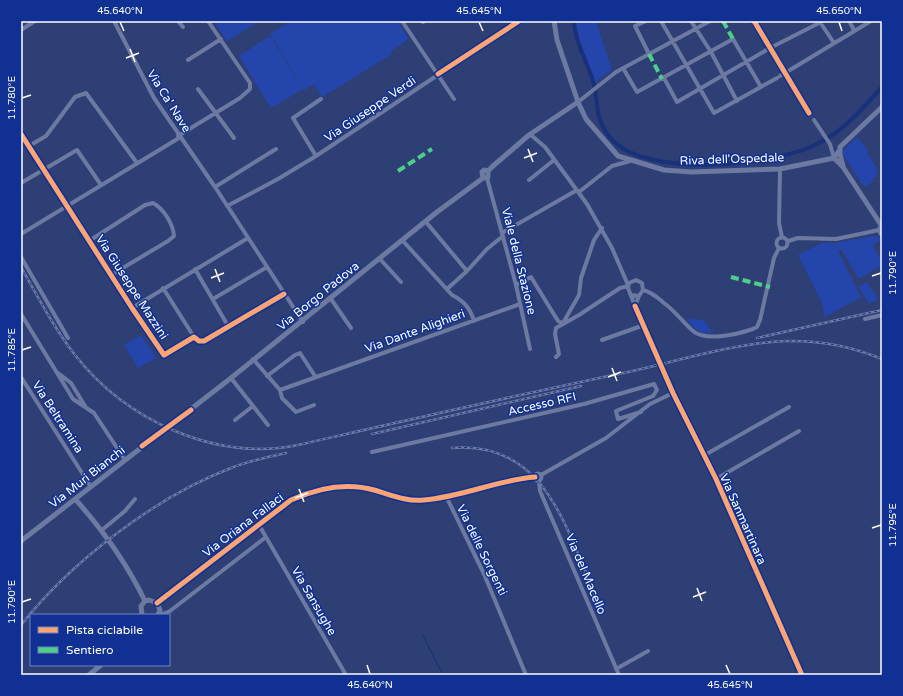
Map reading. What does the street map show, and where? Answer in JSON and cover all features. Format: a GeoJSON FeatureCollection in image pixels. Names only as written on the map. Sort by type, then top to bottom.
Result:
{"type":"FeatureCollection","features":[{"type":"Feature","properties":{"kind":"street"},"geometry":{"type":"LineString","coordinates":[[21,30],[35,21]]}},
{"type":"Feature","properties":{"kind":"street","name":"Via Ca' Nave"},"geometry":{"type":"LineString","coordinates":[[114,21],[145,83],[179,137],[215,187],[303,322]]}},
{"type":"Feature","properties":{"kind":"street"},"geometry":{"type":"LineString","coordinates":[[178,21],[183,27]]}},
{"type":"Feature","properties":{"kind":"street"},"geometry":{"type":"LineString","coordinates":[[21,234],[179,137],[250,89],[250,83],[208,21]]}},
{"type":"Feature","properties":{"kind":"street"},"geometry":{"type":"LineString","coordinates":[[402,21],[454,99]]}},
{"type":"Feature","properties":{"kind":"street","name":"Via Giuseppe Verdi"},"geometry":{"type":"LineString","coordinates":[[227,206],[278,179],[316,156],[512,23],[519,21]]}},
{"type":"Feature","properties":{"kind":"street","name":"Riva dell'Ospedale"},"geometry":{"type":"LineString","coordinates":[[554,21],[557,40],[578,102],[586,119],[609,148],[618,156],[630,161],[664,170],[691,172],[780,169],[834,158]]}},
{"type":"Feature","properties":{"kind":"street"},"geometry":{"type":"LineString","coordinates":[[646,21],[634,26],[649,54]]}},
{"type":"Feature","properties":{"kind":"street"},"geometry":{"type":"LineString","coordinates":[[661,21],[714,113],[785,73],[871,21]]}},
{"type":"Feature","properties":{"kind":"street"},"geometry":{"type":"LineString","coordinates":[[691,21],[711,52],[737,101]]}},
{"type":"Feature","properties":{"kind":"street"},"geometry":{"type":"LineString","coordinates":[[578,102],[623,68],[710,21]]}},
{"type":"Feature","properties":{"kind":"street"},"geometry":{"type":"LineString","coordinates":[[754,21],[810,115]]}},
{"type":"Feature","properties":{"kind":"street"},"geometry":{"type":"LineString","coordinates":[[849,21],[854,30]]}},
{"type":"Feature","properties":{"kind":"street"},"geometry":{"type":"LineString","coordinates":[[664,78],[677,102],[770,48],[820,22],[834,43]]}},
{"type":"Feature","properties":{"kind":"street"},"geometry":{"type":"LineString","coordinates":[[623,68],[637,92],[711,52],[733,38],[761,87]]}},
{"type":"Feature","properties":{"kind":"street"},"geometry":{"type":"LineString","coordinates":[[188,60],[221,39]]}},
{"type":"Feature","properties":{"kind":"street"},"geometry":{"type":"LineString","coordinates":[[198,89],[234,138]]}},
{"type":"Feature","properties":{"kind":"street"},"geometry":{"type":"LineString","coordinates":[[29,146],[46,136],[75,97],[86,94],[137,163]]}},
{"type":"Feature","properties":{"kind":"street"},"geometry":{"type":"LineString","coordinates":[[316,156],[293,118],[321,100]]}},
{"type":"Feature","properties":{"kind":"street","name":"Via Borgo Padova"},"geometry":{"type":"LineString","coordinates":[[165,429],[253,359],[303,322],[426,222],[485,178],[481,174],[483,171],[488,172],[538,129],[578,102]]}},
{"type":"Feature","properties":{"kind":"street"},"geometry":{"type":"LineString","coordinates":[[834,158],[840,149],[882,107]]}},
{"type":"Feature","properties":{"kind":"street"},"geometry":{"type":"LineString","coordinates":[[814,120],[830,144],[833,147],[840,149]]}},
{"type":"Feature","properties":{"kind":"street","name":"Via Giuseppe Mazzini"},"geometry":{"type":"LineString","coordinates":[[21,134],[132,308],[164,355],[194,337],[199,341],[204,340],[284,294]]}},
{"type":"Feature","properties":{"kind":"street"},"geometry":{"type":"LineString","coordinates":[[529,136],[545,147],[578,191],[602,228],[624,275],[635,306],[654,349]]}},
{"type":"Feature","properties":{"kind":"street"},"geometry":{"type":"LineString","coordinates":[[782,238],[788,241],[798,238],[836,239],[881,229],[843,166],[834,158],[830,144]]}},
{"type":"Feature","properties":{"kind":"street"},"geometry":{"type":"LineString","coordinates":[[215,187],[276,149]]}},
{"type":"Feature","properties":{"kind":"street"},"geometry":{"type":"LineString","coordinates":[[840,149],[843,166]]}},
{"type":"Feature","properties":{"kind":"street"},"geometry":{"type":"LineString","coordinates":[[21,183],[77,150],[101,185]]}},
{"type":"Feature","properties":{"kind":"street"},"geometry":{"type":"LineString","coordinates":[[529,180],[554,160]]}},
{"type":"Feature","properties":{"kind":"street"},"geometry":{"type":"LineString","coordinates":[[447,289],[467,271],[487,248],[502,235],[578,191],[612,166],[630,161]]}},
{"type":"Feature","properties":{"kind":"street"},"geometry":{"type":"LineString","coordinates":[[780,169],[780,223],[782,238]]}},
{"type":"Feature","properties":{"kind":"street","name":"Viale della Stazione"},"geometry":{"type":"LineString","coordinates":[[485,178],[516,285],[530,349]]}},
{"type":"Feature","properties":{"kind":"street"},"geometry":{"type":"LineString","coordinates":[[89,241],[145,205],[153,203],[163,212],[173,228],[174,236],[111,275]]}},
{"type":"Feature","properties":{"kind":"street"},"geometry":{"type":"LineString","coordinates":[[426,222],[467,271]]}},
{"type":"Feature","properties":{"kind":"street"},"geometry":{"type":"LineString","coordinates":[[562,324],[578,295],[581,278],[594,240],[602,228]]}},
{"type":"Feature","properties":{"kind":"street"},"geometry":{"type":"LineString","coordinates":[[132,308],[248,238]]}},
{"type":"Feature","properties":{"kind":"street"},"geometry":{"type":"LineString","coordinates":[[643,290],[652,293],[664,302],[689,328],[701,336],[711,337],[753,329],[760,320],[774,258],[779,248],[777,242],[782,238]]}},
{"type":"Feature","properties":{"kind":"street"},"geometry":{"type":"LineString","coordinates":[[403,241],[452,295],[462,300],[469,309],[474,321]]}},
{"type":"Feature","properties":{"kind":"street"},"geometry":{"type":"LineString","coordinates":[[779,248],[786,247],[788,241]]}},
{"type":"Feature","properties":{"kind":"street"},"geometry":{"type":"LineString","coordinates":[[21,257],[68,338]]}},
{"type":"Feature","properties":{"kind":"street"},"geometry":{"type":"LineString","coordinates":[[380,259],[401,282]]}},
{"type":"Feature","properties":{"kind":"street"},"geometry":{"type":"LineString","coordinates":[[213,299],[267,267]]}},
{"type":"Feature","properties":{"kind":"street"},"geometry":{"type":"LineString","coordinates":[[195,269],[228,326]]}},
{"type":"Feature","properties":{"kind":"street"},"geometry":{"type":"LineString","coordinates":[[624,275],[642,283],[643,290],[635,306]]}},
{"type":"Feature","properties":{"kind":"street"},"geometry":{"type":"LineString","coordinates":[[516,285],[531,277],[558,321],[562,324]]}},
{"type":"Feature","properties":{"kind":"street"},"geometry":{"type":"LineString","coordinates":[[556,357],[559,354],[555,334],[556,328],[620,288],[628,286],[634,280]]}},
{"type":"Feature","properties":{"kind":"street"},"geometry":{"type":"LineString","coordinates":[[163,288],[194,337]]}},
{"type":"Feature","properties":{"kind":"street"},"geometry":{"type":"LineString","coordinates":[[631,295],[639,296]]}},
{"type":"Feature","properties":{"kind":"street"},"geometry":{"type":"LineString","coordinates":[[331,299],[351,328]]}},
{"type":"Feature","properties":{"kind":"street","name":"Via Dante Alighieri"},"geometry":{"type":"LineString","coordinates":[[280,390],[315,376],[520,304]]}},
{"type":"Feature","properties":{"kind":"street"},"geometry":{"type":"LineString","coordinates":[[21,314],[57,372],[71,383],[85,406],[98,418],[125,460]]}},
{"type":"Feature","properties":{"kind":"street"},"geometry":{"type":"LineString","coordinates":[[865,319],[882,314]]}},
{"type":"Feature","properties":{"kind":"street"},"geometry":{"type":"LineString","coordinates":[[602,340],[644,325]]}},
{"type":"Feature","properties":{"kind":"street"},"geometry":{"type":"LineString","coordinates":[[267,376],[295,355],[300,353],[315,376]]}},
{"type":"Feature","properties":{"kind":"street"},"geometry":{"type":"LineString","coordinates":[[253,359],[280,390],[282,398],[296,412],[314,405]]}},
{"type":"Feature","properties":{"kind":"street","name":"Via Sanmartinara"},"geometry":{"type":"LineString","coordinates":[[664,372],[703,456],[716,479],[802,675]]}},
{"type":"Feature","properties":{"kind":"street","name":"Via Beltramina"},"geometry":{"type":"LineString","coordinates":[[21,377],[91,487]]}},
{"type":"Feature","properties":{"kind":"street"},"geometry":{"type":"LineString","coordinates":[[231,378],[268,426]]}},
{"type":"Feature","properties":{"kind":"street","name":"Accesso RFI"},"geometry":{"type":"LineString","coordinates":[[372,452],[584,404],[651,384],[656,385],[656,392],[653,396],[616,411],[619,418],[641,412]]}},
{"type":"Feature","properties":{"kind":"street"},"geometry":{"type":"LineString","coordinates":[[541,475],[542,478],[539,481],[535,477],[537,474],[541,475],[606,438],[650,404],[673,393]]}},
{"type":"Feature","properties":{"kind":"street"},"geometry":{"type":"LineString","coordinates":[[235,420],[253,406]]}},
{"type":"Feature","properties":{"kind":"street"},"geometry":{"type":"LineString","coordinates":[[703,456],[789,407]]}},
{"type":"Feature","properties":{"kind":"street","name":"Via Muri Bianchi"},"geometry":{"type":"LineString","coordinates":[[21,541],[165,429]]}},
{"type":"Feature","properties":{"kind":"street","name":"Via Sanmartinara"},"geometry":{"type":"LineString","coordinates":[[716,479],[798,431]]}},
{"type":"Feature","properties":{"kind":"street","name":"Via delle Sorgenti"},"geometry":{"type":"LineString","coordinates":[[526,675],[484,574],[446,496],[535,477]]}},
{"type":"Feature","properties":{"kind":"street","name":"Via del Macello"},"geometry":{"type":"LineString","coordinates":[[539,481],[540,491],[619,675]]}},
{"type":"Feature","properties":{"kind":"street","name":"Via Oriana Fallaci"},"geometry":{"type":"LineString","coordinates":[[157,603],[292,500],[325,488],[348,486],[363,488],[412,500],[446,496]]}},
{"type":"Feature","properties":{"kind":"street"},"geometry":{"type":"LineString","coordinates":[[76,499],[102,530],[131,573],[145,601]]}},
{"type":"Feature","properties":{"kind":"street"},"geometry":{"type":"LineString","coordinates":[[102,530],[125,511],[135,499]]}},
{"type":"Feature","properties":{"kind":"street","name":"Via Sansughe"},"geometry":{"type":"LineString","coordinates":[[259,525],[346,675]]}},
{"type":"Feature","properties":{"kind":"street"},"geometry":{"type":"LineString","coordinates":[[145,601],[152,600],[157,603],[158,614],[163,614],[170,611],[266,537]]}},
{"type":"Feature","properties":{"kind":"street"},"geometry":{"type":"LineString","coordinates":[[142,614],[141,608],[145,601]]}},
{"type":"Feature","properties":{"kind":"street"},"geometry":{"type":"LineString","coordinates":[[616,669],[648,651]]}},
{"type":"Feature","properties":{"kind":"street"},"geometry":{"type":"LineString","coordinates":[[89,675],[100,666]]}},
{"type":"Feature","properties":{"kind":"shaded area"},"geometry":{"type":"Polygon","coordinates":[[[214,21],[259,21],[227,41],[214,21]]]}},
{"type":"Feature","properties":{"kind":"shaded area"},"geometry":{"type":"Polygon","coordinates":[[[291,21],[397,21],[409,39],[391,51],[392,54],[322,97],[314,84],[304,90],[270,34],[291,21]]]}},
{"type":"Feature","properties":{"kind":"shaded area"},"geometry":{"type":"Polygon","coordinates":[[[575,21],[596,21],[612,70],[597,80],[598,83],[596,85],[579,40],[575,21]]]}},
{"type":"Feature","properties":{"kind":"shaded area"},"geometry":{"type":"Polygon","coordinates":[[[270,36],[303,89],[271,108],[239,56],[270,36]]]}},
{"type":"Feature","properties":{"kind":"shaded area"},"geometry":{"type":"Polygon","coordinates":[[[857,137],[868,150],[867,153],[878,170],[875,172],[878,175],[872,179],[874,181],[864,187],[843,154],[845,148],[857,137]]]}},
{"type":"Feature","properties":{"kind":"shaded area"},"geometry":{"type":"Polygon","coordinates":[[[874,236],[882,238],[882,242],[880,243],[879,241],[873,245],[881,259],[882,265],[859,279],[841,249],[839,252],[835,243],[874,236]]]}},
{"type":"Feature","properties":{"kind":"shaded area"},"geometry":{"type":"Polygon","coordinates":[[[822,243],[834,243],[861,297],[825,317],[822,303],[798,255],[822,243]]]}},
{"type":"Feature","properties":{"kind":"shaded area"},"geometry":{"type":"Polygon","coordinates":[[[867,282],[878,299],[869,304],[859,287],[867,282]]]}},
{"type":"Feature","properties":{"kind":"shaded area"},"geometry":{"type":"Polygon","coordinates":[[[686,319],[704,320],[712,333],[708,334],[701,332],[694,328],[686,319]]]}},
{"type":"Feature","properties":{"kind":"shaded area"},"geometry":{"type":"Polygon","coordinates":[[[141,335],[156,358],[138,368],[124,345],[141,335]]]}},
{"type":"Feature","properties":{"kind":"waterway"},"geometry":{"type":"LineString","coordinates":[[574,21],[579,45],[594,84],[598,113],[604,129],[617,144],[635,154],[659,161],[687,164],[746,162],[775,158],[800,151],[819,143],[837,132],[853,118],[882,87]]}},
{"type":"Feature","properties":{"kind":"waterway"},"geometry":{"type":"LineString","coordinates":[[422,634],[443,675]]}},
{"type":"Feature","properties":{"kind":"tunnel"},"geometry":{"type":"LineString","coordinates":[[654,349],[664,372]]}},
{"type":"Feature","properties":{"kind":"railway"},"geometry":{"type":"LineString","coordinates":[[21,267],[67,345],[96,378],[120,399],[146,417],[174,431],[204,441],[235,447],[267,449],[298,445],[628,372],[706,353],[766,342],[797,341],[822,343],[846,347],[882,359]]}},
{"type":"Feature","properties":{"kind":"railway"},"geometry":{"type":"LineString","coordinates":[[757,338],[882,310]]}},
{"type":"Feature","properties":{"kind":"railway"},"geometry":{"type":"LineString","coordinates":[[372,434],[581,386]]}},
{"type":"Feature","properties":{"kind":"railway"},"geometry":{"type":"LineString","coordinates":[[452,448],[483,449],[509,458],[530,473],[547,492],[561,516],[595,594]]}},
{"type":"Feature","properties":{"kind":"railway"},"geometry":{"type":"LineString","coordinates":[[30,614],[41,601],[89,555],[144,514],[202,480],[251,461],[286,453]]}},
{"type":"Feature","properties":{"kind":"railway"},"geometry":{"type":"LineString","coordinates":[[21,625],[30,614]]}},
{"type":"Feature","properties":{"kind":"marked path"},"geometry":{"type":"LineString","coordinates":[[723,21],[733,39]]}},
{"type":"Feature","properties":{"kind":"marked path"},"geometry":{"type":"LineString","coordinates":[[649,54],[662,79]]}},
{"type":"Feature","properties":{"kind":"marked path"},"geometry":{"type":"LineString","coordinates":[[398,171],[432,149]]}},
{"type":"Feature","properties":{"kind":"marked path"},"geometry":{"type":"LineString","coordinates":[[731,277],[770,287]]}},
{"type":"Feature","properties":{"kind":"cycle path"},"geometry":{"type":"LineString","coordinates":[[438,74],[519,21]]}},
{"type":"Feature","properties":{"kind":"cycle path"},"geometry":{"type":"LineString","coordinates":[[754,21],[809,113]]}},
{"type":"Feature","properties":{"kind":"cycle path"},"geometry":{"type":"LineString","coordinates":[[21,134],[132,308],[164,355],[194,337],[199,341],[204,341],[284,294]]}},
{"type":"Feature","properties":{"kind":"cycle path"},"geometry":{"type":"LineString","coordinates":[[635,306],[673,393],[716,479],[802,675]]}},
{"type":"Feature","properties":{"kind":"cycle path"},"geometry":{"type":"LineString","coordinates":[[142,446],[191,410]]}},
{"type":"Feature","properties":{"kind":"cycle path"},"geometry":{"type":"LineString","coordinates":[[157,603],[291,500],[311,492],[321,489],[353,486],[374,490],[405,499],[424,500],[452,496],[507,481],[535,477]]}}]}
